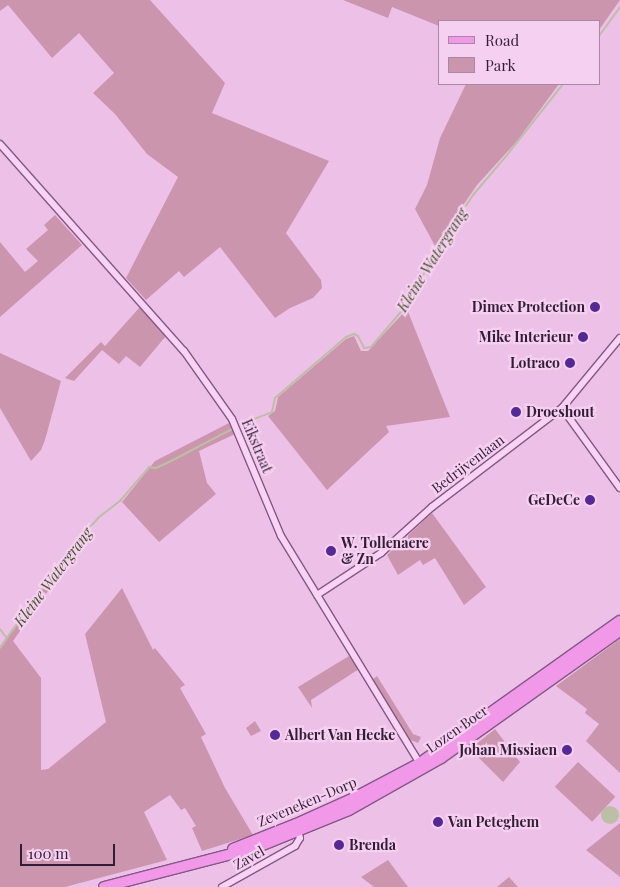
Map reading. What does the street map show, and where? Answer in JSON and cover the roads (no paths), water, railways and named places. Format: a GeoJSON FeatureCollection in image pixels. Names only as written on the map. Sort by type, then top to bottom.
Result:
{"type":"FeatureCollection","features":[{"type":"Feature","properties":{"kind":"main road","name":"Lozen Boer"},"geometry":{"type":"LineString","coordinates":[[421,766],[620,621]]}},
{"type":"Feature","properties":{"kind":"main road","name":"Lozen Boer"},"geometry":{"type":"LineString","coordinates":[[421,766],[620,631]]}},
{"type":"Feature","properties":{"kind":"main road","name":"Zeveneken-Dorp"},"geometry":{"type":"LineString","coordinates":[[104,887],[203,862],[214,855],[284,833],[421,766]]}},
{"type":"Feature","properties":{"kind":"street","name":"Eikstraat"},"geometry":{"type":"LineString","coordinates":[[0,144],[161,324],[184,351],[216,396],[239,433],[281,536],[421,766]]}},
{"type":"Feature","properties":{"kind":"street","name":"Bedrijvenlaan"},"geometry":{"type":"LineString","coordinates":[[317,595],[381,553],[432,507],[562,408],[620,338]]}},
{"type":"Feature","properties":{"kind":"street"},"geometry":{"type":"LineString","coordinates":[[562,408],[620,488]]}},
{"type":"Feature","properties":{"kind":"street"},"geometry":{"type":"LineString","coordinates":[[284,833],[288,850],[299,842],[297,828]]}},
{"type":"Feature","properties":{"kind":"street","name":"Zavel"},"geometry":{"type":"LineString","coordinates":[[222,887],[288,850]]}},
{"type":"Feature","properties":{"kind":"waterway","name":"Kleine Watergrang"},"geometry":{"type":"LineString","coordinates":[[600,35],[620,7]]}},
{"type":"Feature","properties":{"kind":"waterway","name":"Kleine Watergrang"},"geometry":{"type":"LineString","coordinates":[[241,424],[272,412],[275,398],[346,337],[354,334],[358,336],[364,348],[371,347],[405,307],[439,247],[473,195],[562,85]]}},
{"type":"Feature","properties":{"kind":"waterway","name":"Kleine Watergrang"},"geometry":{"type":"LineString","coordinates":[[0,648],[73,546],[98,518],[120,501],[149,467],[156,468],[232,429]]}},
{"type":"Feature","properties":{"kind":"waterway"},"geometry":{"type":"LineString","coordinates":[[0,629],[6,637]]}},
{"type":"Feature","properties":{"kind":"place","name":"Dimex Protection"},"geometry":{"type":"Point","coordinates":[595,307]}},
{"type":"Feature","properties":{"kind":"place","name":"Mike Interieur"},"geometry":{"type":"Point","coordinates":[583,337]}},
{"type":"Feature","properties":{"kind":"place","name":"Lotraco"},"geometry":{"type":"Point","coordinates":[570,363]}},
{"type":"Feature","properties":{"kind":"place","name":"Droeshout"},"geometry":{"type":"Point","coordinates":[516,412]}},
{"type":"Feature","properties":{"kind":"place","name":"GeDeCe"},"geometry":{"type":"Point","coordinates":[590,500]}},
{"type":"Feature","properties":{"kind":"place","name":"W. Tollenaere & Zn"},"geometry":{"type":"Point","coordinates":[331,551]}},
{"type":"Feature","properties":{"kind":"place","name":"Albert Van Hecke"},"geometry":{"type":"Point","coordinates":[275,735]}},
{"type":"Feature","properties":{"kind":"place","name":"Johan Missiaen"},"geometry":{"type":"Point","coordinates":[567,750]}},
{"type":"Feature","properties":{"kind":"place","name":"Van Peteghem"},"geometry":{"type":"Point","coordinates":[438,822]}},
{"type":"Feature","properties":{"kind":"place","name":"Brenda"},"geometry":{"type":"Point","coordinates":[339,845]}}]}
